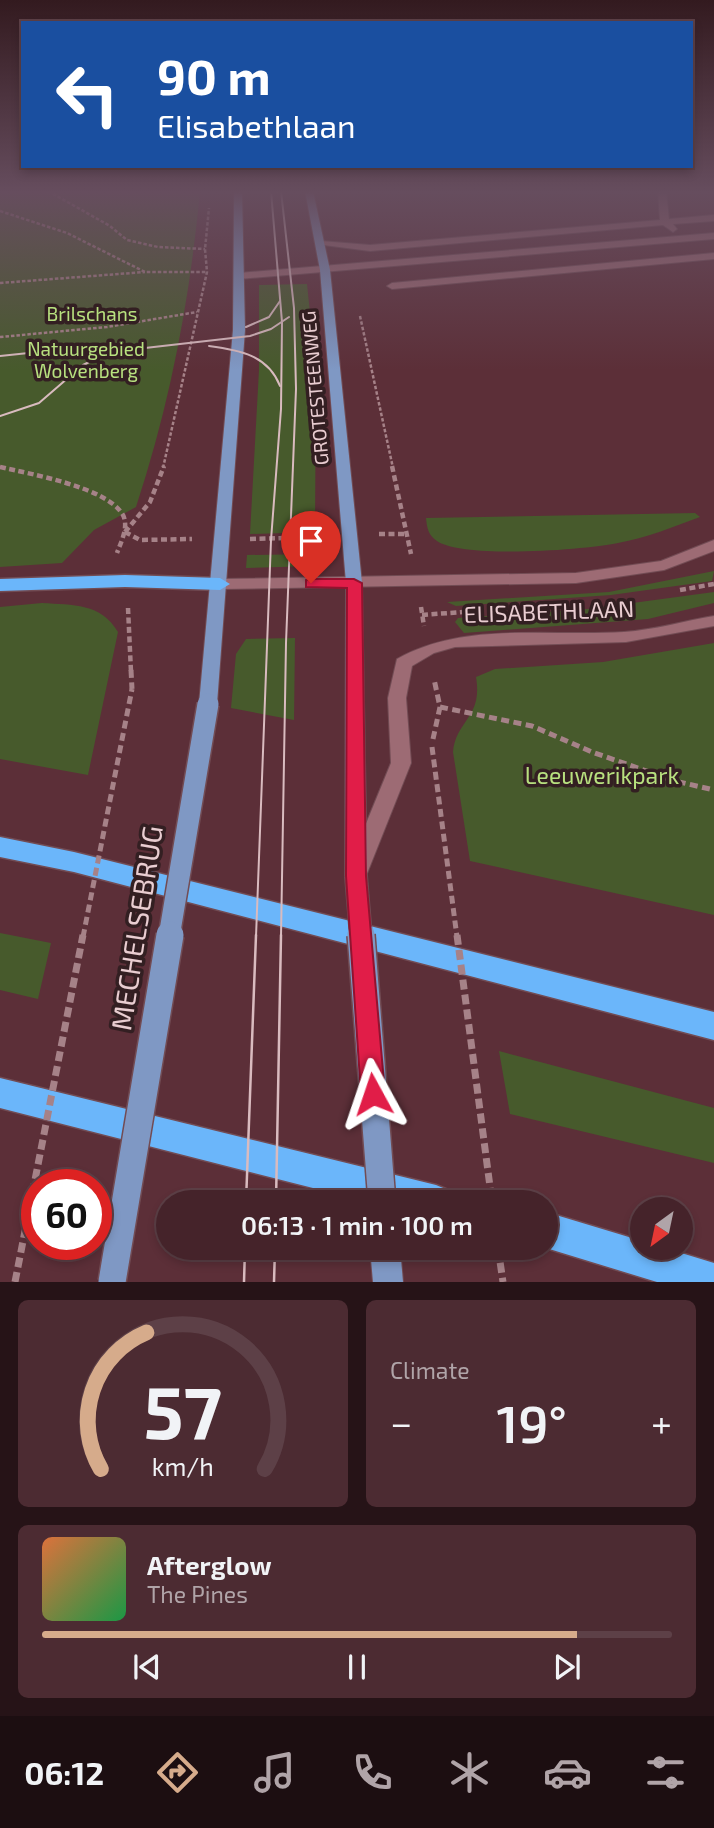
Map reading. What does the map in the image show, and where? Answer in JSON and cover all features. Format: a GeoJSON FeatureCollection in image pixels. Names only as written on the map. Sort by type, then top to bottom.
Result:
{"type":"FeatureCollection","features":[{"type":"Feature","properties":{"kind":"highway"},"geometry":{"type":"LineString","coordinates":[[0,585],[125,581],[220,584]]}},
{"type":"Feature","properties":{"kind":"highway"},"geometry":{"type":"LineString","coordinates":[[0,846],[74,862],[714,1026]]}},
{"type":"Feature","properties":{"kind":"highway"},"geometry":{"type":"LineString","coordinates":[[0,1093],[388,1190]]}},
{"type":"Feature","properties":{"kind":"highway"},"geometry":{"type":"LineString","coordinates":[[558,1234],[714,1281]]}},
{"type":"Feature","properties":{"kind":"main road"},"geometry":{"type":"LineString","coordinates":[[220,584],[239,251]]}},
{"type":"Feature","properties":{"kind":"main road","name":"GROTESTEENWEG"},"geometry":{"type":"LineString","coordinates":[[322,251],[354,583]]}},
{"type":"Feature","properties":{"kind":"main road"},"geometry":{"type":"LineString","coordinates":[[354,583],[356,876],[381,1190]]}},
{"type":"Feature","properties":{"kind":"main road","name":"MECHELSEBRUG"},"geometry":{"type":"LineString","coordinates":[[112,1282],[208,704],[220,584]]}},
{"type":"Feature","properties":{"kind":"main road"},"geometry":{"type":"LineString","coordinates":[[386,1260],[388,1282]]}},
{"type":"Feature","properties":{"kind":"street"},"geometry":{"type":"LineString","coordinates":[[493,251],[517,274]]}},
{"type":"Feature","properties":{"kind":"street"},"geometry":{"type":"LineString","coordinates":[[239,276],[543,251]]}},
{"type":"Feature","properties":{"kind":"street"},"geometry":{"type":"LineString","coordinates":[[392,286],[714,256]]}},
{"type":"Feature","properties":{"kind":"street","name":"ELISABETHLAAN"},"geometry":{"type":"LineString","coordinates":[[220,584],[526,580],[621,574],[664,565],[714,545]]}},
{"type":"Feature","properties":{"kind":"street","name":"ELISABETHLAAN"},"geometry":{"type":"LineString","coordinates":[[356,876],[401,763],[397,698],[403,663],[428,649],[455,642],[626,637],[714,621]]}},
{"type":"Feature","properties":{"kind":"path"},"geometry":{"type":"LineString","coordinates":[[102,251],[145,272]]}},
{"type":"Feature","properties":{"kind":"path"},"geometry":{"type":"LineString","coordinates":[[125,532],[143,517],[157,494],[207,272],[205,251]]}},
{"type":"Feature","properties":{"kind":"path"},"geometry":{"type":"LineString","coordinates":[[125,532],[140,540],[290,540],[407,534],[353,285],[357,267]]}},
{"type":"Feature","properties":{"kind":"path"},"geometry":{"type":"LineString","coordinates":[[0,283],[145,272],[207,272]]}},
{"type":"Feature","properties":{"kind":"path"},"geometry":{"type":"LineString","coordinates":[[0,337],[107,327],[197,312]]}},
{"type":"Feature","properties":{"kind":"path"},"geometry":{"type":"LineString","coordinates":[[0,467],[64,483],[79,491],[109,499],[123,516],[125,532]]}},
{"type":"Feature","properties":{"kind":"path"},"geometry":{"type":"LineString","coordinates":[[15,1282],[132,689]]}},
{"type":"Feature","properties":{"kind":"path"},"geometry":{"type":"LineString","coordinates":[[490,1190],[432,747],[440,707],[499,717],[532,726],[592,752],[675,781],[714,790]]}},
{"type":"Feature","properties":{"kind":"path"},"geometry":{"type":"LineString","coordinates":[[500,1260],[503,1282]]}},
{"type":"Feature","properties":{"kind":"green space","name":"Natuurgebied Wolvenberg"},"geometry":{"type":"Polygon","coordinates":[[[0,251],[193,251],[169,390],[136,507],[94,530],[62,563],[0,567],[0,251]]]}},
{"type":"Feature","properties":{"kind":"green space"},"geometry":{"type":"Polygon","coordinates":[[[307,284],[316,370],[315,532],[250,534],[259,370],[259,285],[307,284]]]}},
{"type":"Feature","properties":{"kind":"green space"},"geometry":{"type":"Polygon","coordinates":[[[695,513],[700,517],[628,541],[602,546],[525,551],[451,547],[432,536],[426,518],[695,513]]]}},
{"type":"Feature","properties":{"kind":"green space"},"geometry":{"type":"Polygon","coordinates":[[[315,554],[315,566],[246,568],[247,555],[315,554]]]}},
{"type":"Feature","properties":{"kind":"green space"},"geometry":{"type":"Polygon","coordinates":[[[714,571],[712,581],[611,595],[456,606],[447,602],[609,592],[714,571]]]}},
{"type":"Feature","properties":{"kind":"green space"},"geometry":{"type":"Polygon","coordinates":[[[714,592],[714,603],[648,619],[464,633],[455,622],[458,618],[588,609],[714,592]]]}},
{"type":"Feature","properties":{"kind":"green space"},"geometry":{"type":"Polygon","coordinates":[[[42,603],[85,607],[103,616],[118,632],[88,775],[0,759],[0,607],[42,603]]]}},
{"type":"Feature","properties":{"kind":"green space"},"geometry":{"type":"Polygon","coordinates":[[[295,638],[294,720],[231,708],[236,654],[246,639],[295,638]]]}},
{"type":"Feature","properties":{"kind":"green space","name":"Leeuwerikpark"},"geometry":{"type":"Polygon","coordinates":[[[714,643],[714,915],[470,861],[453,752],[455,741],[476,702],[476,677],[495,669],[603,662],[714,643]]]}},
{"type":"Feature","properties":{"kind":"green space"},"geometry":{"type":"Polygon","coordinates":[[[0,933],[51,943],[38,999],[0,990],[0,933]]]}},
{"type":"Feature","properties":{"kind":"green space"},"geometry":{"type":"Polygon","coordinates":[[[499,1051],[714,1108],[714,1163],[510,1114],[499,1051]]]}},
{"type":"Feature","properties":{"kind":"tram line"},"geometry":{"type":"LineString","coordinates":[[276,251],[282,322]]}},
{"type":"Feature","properties":{"kind":"tram line"},"geometry":{"type":"LineString","coordinates":[[281,937],[286,643],[296,389],[294,308],[288,251]]}},
{"type":"Feature","properties":{"kind":"tram line"},"geometry":{"type":"LineString","coordinates":[[246,327],[269,317],[280,301]]}},
{"type":"Feature","properties":{"kind":"tram line"},"geometry":{"type":"LineString","coordinates":[[282,322],[289,317]]}},
{"type":"Feature","properties":{"kind":"tram line"},"geometry":{"type":"LineString","coordinates":[[0,416],[39,403],[83,365],[110,352],[250,336],[271,329],[282,322]]}},
{"type":"Feature","properties":{"kind":"tram line"},"geometry":{"type":"LineString","coordinates":[[256,937],[271,540],[281,409],[282,322]]}},
{"type":"Feature","properties":{"kind":"tram line"},"geometry":{"type":"LineString","coordinates":[[0,356],[114,344]]}},
{"type":"Feature","properties":{"kind":"tram line"},"geometry":{"type":"LineString","coordinates":[[209,346],[241,352],[260,361],[268,367],[280,386]]}},
{"type":"Feature","properties":{"kind":"tram line"},"geometry":{"type":"LineString","coordinates":[[246,1190],[256,935]]}},
{"type":"Feature","properties":{"kind":"tram line"},"geometry":{"type":"LineString","coordinates":[[276,1190],[281,935]]}},
{"type":"Feature","properties":{"kind":"tram line"},"geometry":{"type":"LineString","coordinates":[[244,1282],[245,1260]]}},
{"type":"Feature","properties":{"kind":"tram line"},"geometry":{"type":"LineString","coordinates":[[274,1282],[275,1260]]}},
{"type":"Feature","properties":{"kind":"route"},"geometry":{"type":"LineString","coordinates":[[311,583],[354,583],[356,876],[373,1094]]}},
{"type":"Feature","properties":{"kind":"park label","name":"Brilschans"},"geometry":{"type":"Point","coordinates":[92,314]}}]}
